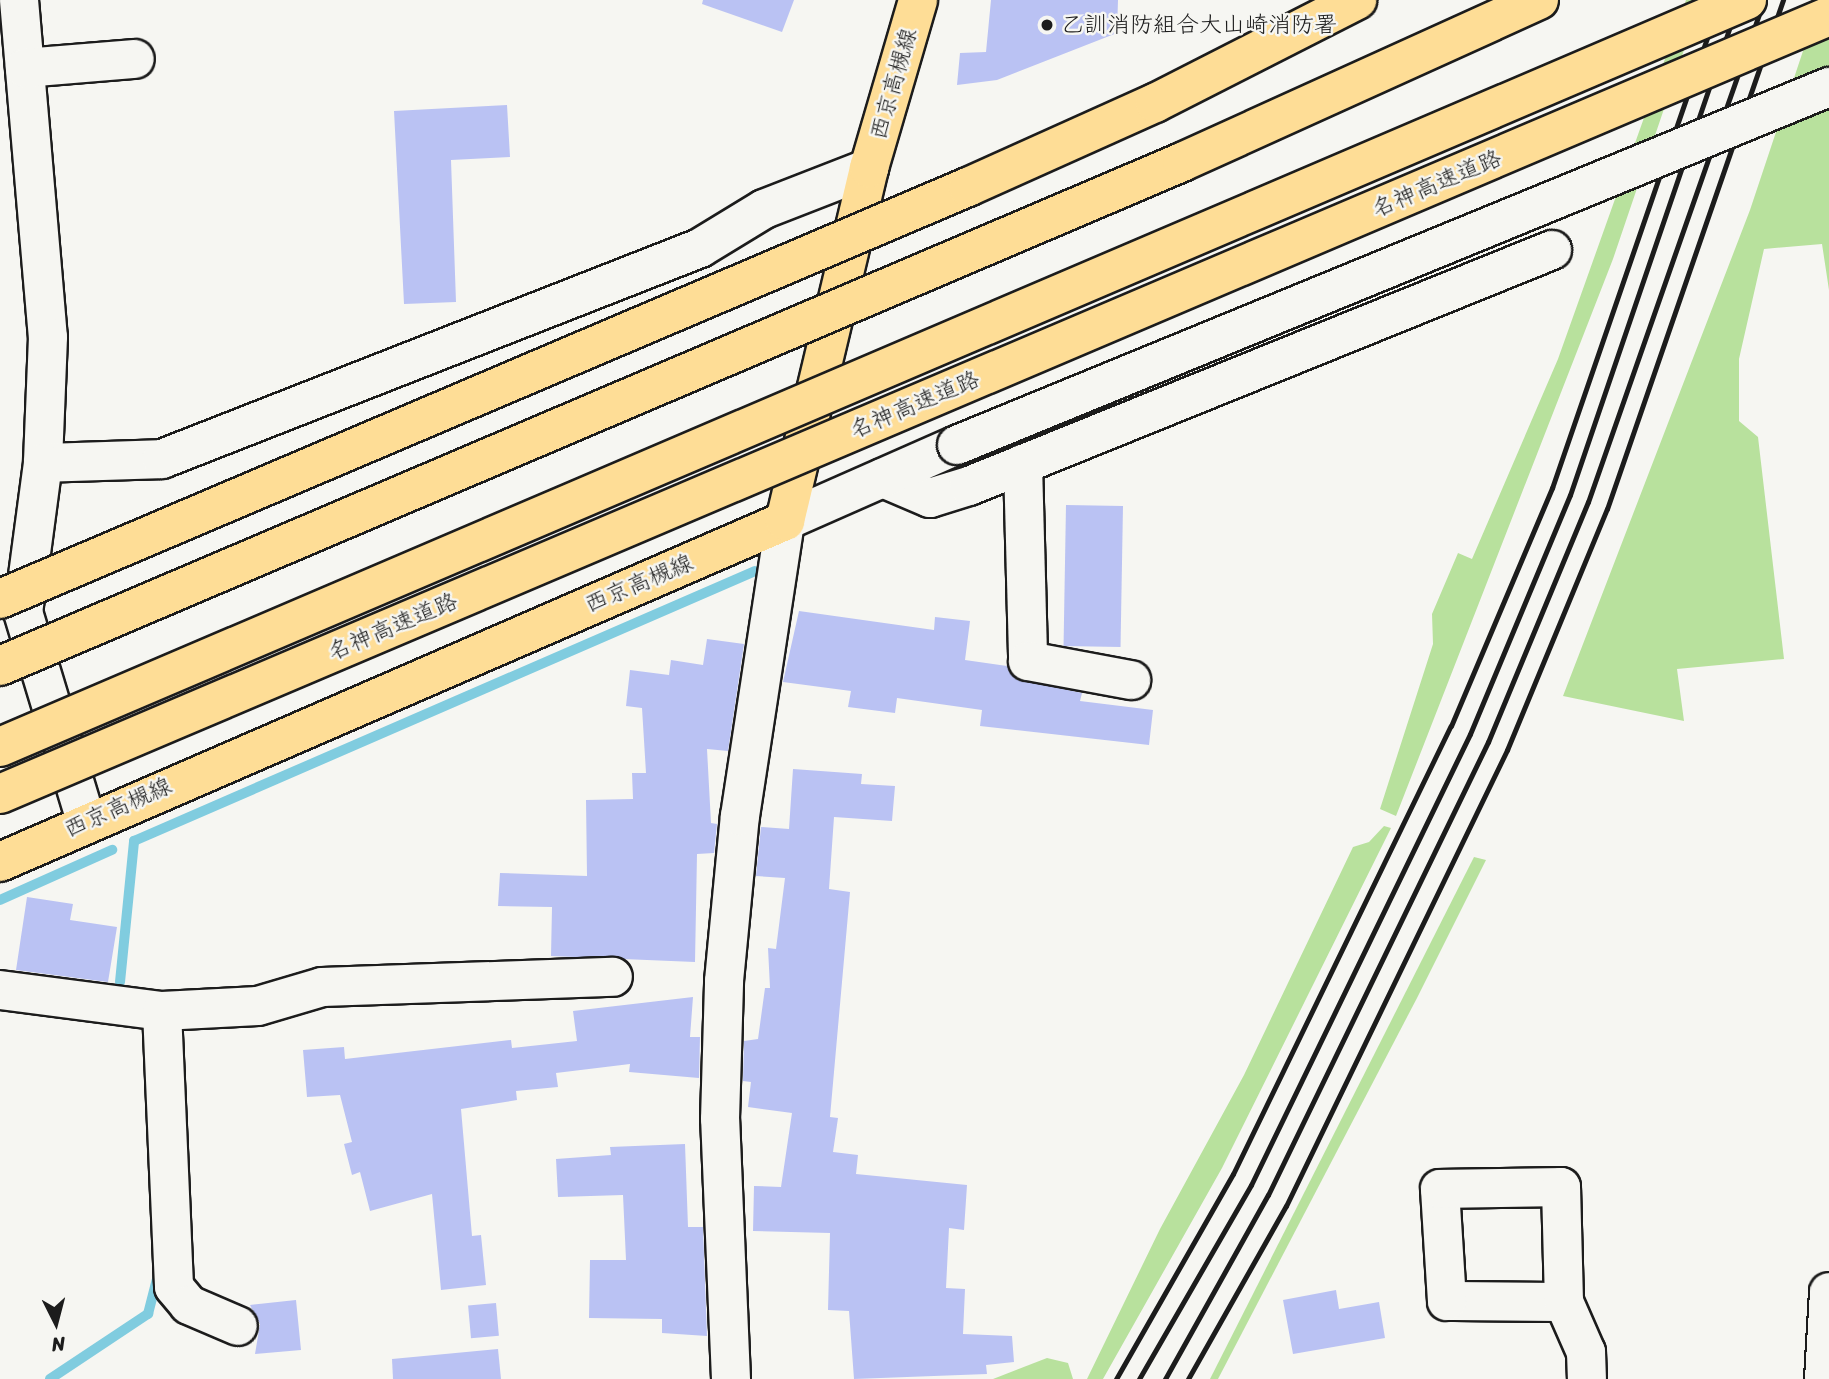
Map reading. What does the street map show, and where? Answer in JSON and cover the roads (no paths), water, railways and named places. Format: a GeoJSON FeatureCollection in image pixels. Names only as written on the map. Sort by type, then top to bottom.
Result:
{"type":"FeatureCollection","features":[{"type":"Feature","properties":{"kind":"main road","name":"西京高槻線"},"geometry":{"type":"LineString","coordinates":[[0,862],[86,821],[785,521],[869,168],[918,0]]}},
{"type":"Feature","properties":{"kind":"main road"},"geometry":{"type":"LineString","coordinates":[[0,599],[968,187],[1155,103],[1357,0]]}},
{"type":"Feature","properties":{"kind":"main road"},"geometry":{"type":"LineString","coordinates":[[0,666],[1169,167],[1539,0]]}},
{"type":"Feature","properties":{"kind":"main road","name":"名神高速道路"},"geometry":{"type":"LineString","coordinates":[[0,747],[1747,0]]}},
{"type":"Feature","properties":{"kind":"main road","name":"名神高速道路"},"geometry":{"type":"LineString","coordinates":[[0,794],[1829,16]]}},
{"type":"Feature","properties":{"kind":"main road"},"geometry":{"type":"LineString","coordinates":[[0,581],[113,552]]}},
{"type":"Feature","properties":{"kind":"street"},"geometry":{"type":"LineString","coordinates":[[19,0],[48,337],[43,463],[23,612],[86,821]]}},
{"type":"Feature","properties":{"kind":"street"},"geometry":{"type":"LineString","coordinates":[[24,68],[135,59]]}},
{"type":"Feature","properties":{"kind":"street"},"geometry":{"type":"LineString","coordinates":[[731,1379],[720,1119],[724,981],[740,816],[785,521],[957,445],[1829,87]]}},
{"type":"Feature","properties":{"kind":"street"},"geometry":{"type":"LineString","coordinates":[[43,463],[162,459],[700,248],[764,209],[869,168]]}},
{"type":"Feature","properties":{"kind":"street"},"geometry":{"type":"LineString","coordinates":[[883,478],[930,498],[1023,464],[1552,250]]}},
{"type":"Feature","properties":{"kind":"street"},"geometry":{"type":"LineString","coordinates":[[1023,464],[1028,662],[1131,680]]}},
{"type":"Feature","properties":{"kind":"street"},"geometry":{"type":"LineString","coordinates":[[0,990],[162,1011],[258,1006],[322,987],[613,977]]}},
{"type":"Feature","properties":{"kind":"street"},"geometry":{"type":"LineString","coordinates":[[162,1011],[174,1287],[189,1305],[238,1326]]}},
{"type":"Feature","properties":{"kind":"street"},"geometry":{"type":"LineString","coordinates":[[1824,1379],[1829,1292]]}},
{"type":"Feature","properties":{"kind":"street"},"geometry":{"type":"LineString","coordinates":[[1564,1302],[1586,1352],[1587,1379]]}},
{"type":"Feature","properties":{"kind":"waterway"},"geometry":{"type":"LineString","coordinates":[[120,982],[134,841],[755,571]]}},
{"type":"Feature","properties":{"kind":"waterway"},"geometry":{"type":"LineString","coordinates":[[0,900],[112,850]]}},
{"type":"Feature","properties":{"kind":"waterway"},"geometry":{"type":"LineString","coordinates":[[50,1379],[148,1314],[158,1275]]}},
{"type":"Feature","properties":{"kind":"railway"},"geometry":{"type":"LineString","coordinates":[[1116,1379],[1233,1174],[1451,726],[1552,488],[1720,0]]}},
{"type":"Feature","properties":{"kind":"railway"},"geometry":{"type":"LineString","coordinates":[[1139,1379],[1251,1185],[1470,734],[1570,495],[1739,0]]}},
{"type":"Feature","properties":{"kind":"railway"},"geometry":{"type":"LineString","coordinates":[[1165,1379],[1268,1195],[1488,742],[1588,502],[1764,0]]}},
{"type":"Feature","properties":{"kind":"railway"},"geometry":{"type":"LineString","coordinates":[[1188,1379],[1286,1206],[1507,750],[1607,509],[1783,0]]}},
{"type":"Feature","properties":{"kind":"place","name":"乙訓消防組合大山崎消防署"},"geometry":{"type":"Point","coordinates":[1047,25]}}]}
